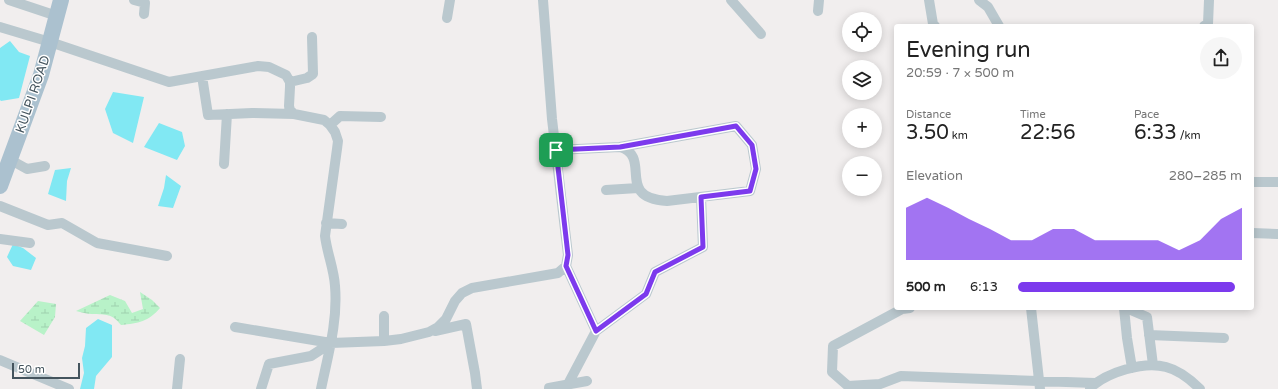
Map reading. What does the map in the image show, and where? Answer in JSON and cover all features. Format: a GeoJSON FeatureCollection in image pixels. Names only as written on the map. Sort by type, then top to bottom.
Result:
{"type":"FeatureCollection","features":[{"type":"Feature","properties":{"kind":"main road","name":"KULPI ROAD"},"geometry":{"type":"LineString","coordinates":[[0,186],[41,76],[61,0]]}},
{"type":"Feature","properties":{"kind":"street"},"geometry":{"type":"LineString","coordinates":[[9,0],[57,16]]}},
{"type":"Feature","properties":{"kind":"street"},"geometry":{"type":"LineString","coordinates":[[134,0],[145,3],[144,14]]}},
{"type":"Feature","properties":{"kind":"street"},"geometry":{"type":"LineString","coordinates":[[447,18],[450,0]]}},
{"type":"Feature","properties":{"kind":"street"},"geometry":{"type":"LineString","coordinates":[[543,0],[552,118],[568,255],[566,266],[596,331]]}},
{"type":"Feature","properties":{"kind":"street"},"geometry":{"type":"LineString","coordinates":[[731,0],[761,34]]}},
{"type":"Feature","properties":{"kind":"street"},"geometry":{"type":"LineString","coordinates":[[818,11],[819,0]]}},
{"type":"Feature","properties":{"kind":"street"},"geometry":{"type":"LineString","coordinates":[[929,0],[934,24]]}},
{"type":"Feature","properties":{"kind":"street"},"geometry":{"type":"LineString","coordinates":[[978,0],[988,7],[998,24]]}},
{"type":"Feature","properties":{"kind":"street"},"geometry":{"type":"LineString","coordinates":[[1208,24],[1209,0]]}},
{"type":"Feature","properties":{"kind":"street"},"geometry":{"type":"LineString","coordinates":[[0,27],[50,42],[169,82],[258,66],[269,67],[286,75],[290,82],[289,106],[290,110],[294,114]]}},
{"type":"Feature","properties":{"kind":"street"},"geometry":{"type":"LineString","coordinates":[[290,82],[307,78],[313,74],[312,36]]}},
{"type":"Feature","properties":{"kind":"street"},"geometry":{"type":"LineString","coordinates":[[202,76],[208,115],[294,114],[324,120],[330,125],[338,141],[324,236],[335,284],[336,301],[331,343],[321,389]]}},
{"type":"Feature","properties":{"kind":"street"},"geometry":{"type":"LineString","coordinates":[[224,164],[227,114]]}},
{"type":"Feature","properties":{"kind":"street"},"geometry":{"type":"LineString","coordinates":[[330,125],[340,116],[382,117]]}},
{"type":"Feature","properties":{"kind":"street"},"geometry":{"type":"LineString","coordinates":[[556,150],[620,147],[736,126],[752,145],[756,169],[750,191],[667,201],[654,200],[646,197],[638,188],[633,156],[628,149],[620,147]]}},
{"type":"Feature","properties":{"kind":"street"},"geometry":{"type":"LineString","coordinates":[[9,160],[27,169],[45,166]]}},
{"type":"Feature","properties":{"kind":"street"},"geometry":{"type":"LineString","coordinates":[[1254,182],[1278,182]]}},
{"type":"Feature","properties":{"kind":"street"},"geometry":{"type":"LineString","coordinates":[[606,190],[638,188]]}},
{"type":"Feature","properties":{"kind":"street"},"geometry":{"type":"LineString","coordinates":[[568,384],[596,331],[646,294],[655,272],[703,247],[701,197]]}},
{"type":"Feature","properties":{"kind":"street"},"geometry":{"type":"LineString","coordinates":[[0,206],[48,225],[62,223],[97,243],[167,256]]}},
{"type":"Feature","properties":{"kind":"street"},"geometry":{"type":"LineString","coordinates":[[326,223],[342,224]]}},
{"type":"Feature","properties":{"kind":"street"},"geometry":{"type":"LineString","coordinates":[[1254,233],[1277,234]]}},
{"type":"Feature","properties":{"kind":"street"},"geometry":{"type":"LineString","coordinates":[[0,239],[30,243]]}},
{"type":"Feature","properties":{"kind":"street"},"geometry":{"type":"LineString","coordinates":[[429,332],[438,327],[446,319],[455,301],[462,292],[472,288],[558,273],[566,266]]}},
{"type":"Feature","properties":{"kind":"street"},"geometry":{"type":"LineString","coordinates":[[900,310],[833,346],[832,372],[848,386],[880,384],[901,376],[1040,385],[1092,386],[1113,374],[1132,368],[1153,365],[1167,367],[1176,371],[1200,389]]}},
{"type":"Feature","properties":{"kind":"street"},"geometry":{"type":"LineString","coordinates":[[1031,310],[1040,385]]}},
{"type":"Feature","properties":{"kind":"street"},"geometry":{"type":"LineString","coordinates":[[1125,310],[1127,338],[1132,368]]}},
{"type":"Feature","properties":{"kind":"street"},"geometry":{"type":"LineString","coordinates":[[1130,310],[1147,317],[1153,365]]}},
{"type":"Feature","properties":{"kind":"street"},"geometry":{"type":"LineString","coordinates":[[384,316],[384,341]]}},
{"type":"Feature","properties":{"kind":"street"},"geometry":{"type":"LineString","coordinates":[[235,327],[331,343],[384,341],[466,324],[476,373],[477,389]]}},
{"type":"Feature","properties":{"kind":"street"},"geometry":{"type":"LineString","coordinates":[[1149,335],[1224,338]]}},
{"type":"Feature","properties":{"kind":"street"},"geometry":{"type":"LineString","coordinates":[[261,389],[269,364],[311,356],[331,343]]}},
{"type":"Feature","properties":{"kind":"street"},"geometry":{"type":"LineString","coordinates":[[177,389],[180,358]]}},
{"type":"Feature","properties":{"kind":"street"},"geometry":{"type":"LineString","coordinates":[[0,360],[69,389]]}},
{"type":"Feature","properties":{"kind":"street"},"geometry":{"type":"LineString","coordinates":[[549,389],[587,381]]}},
{"type":"Feature","properties":{"kind":"green space"},"geometry":{"type":"Polygon","coordinates":[[[140,292],[152,300],[160,308],[156,313],[143,321],[121,325],[114,318],[108,315],[88,314],[76,311],[110,295],[125,301],[132,313],[143,309],[140,292]]]}},
{"type":"Feature","properties":{"kind":"green space"},"geometry":{"type":"Polygon","coordinates":[[[38,301],[56,304],[55,317],[44,335],[20,321],[38,301]]]}},
{"type":"Feature","properties":{"kind":"water"},"geometry":{"type":"Polygon","coordinates":[[[10,41],[19,52],[30,56],[19,98],[1,101],[0,48],[10,41]]]}},
{"type":"Feature","properties":{"kind":"water"},"geometry":{"type":"Polygon","coordinates":[[[113,92],[144,97],[133,143],[113,133],[105,109],[113,92]]]}},
{"type":"Feature","properties":{"kind":"water"},"geometry":{"type":"Polygon","coordinates":[[[159,123],[182,132],[185,146],[177,160],[144,147],[159,123]]]}},
{"type":"Feature","properties":{"kind":"water"},"geometry":{"type":"Polygon","coordinates":[[[71,168],[67,181],[66,201],[48,194],[55,170],[71,168]]]}},
{"type":"Feature","properties":{"kind":"water"},"geometry":{"type":"Polygon","coordinates":[[[166,175],[181,186],[173,208],[158,206],[164,188],[166,175]]]}},
{"type":"Feature","properties":{"kind":"water"},"geometry":{"type":"Polygon","coordinates":[[[13,244],[23,248],[36,258],[31,270],[13,266],[7,257],[13,244]]]}},
{"type":"Feature","properties":{"kind":"water"},"geometry":{"type":"Polygon","coordinates":[[[98,319],[112,325],[112,357],[96,376],[94,389],[80,389],[84,373],[82,358],[85,346],[86,328],[98,319]]]}},
{"type":"Feature","properties":{"kind":"route"},"geometry":{"type":"LineString","coordinates":[[736,126],[752,145],[756,169],[750,191],[701,197],[703,247],[655,272],[646,294],[596,331],[566,266],[568,255],[556,150],[620,147],[736,126]]}}]}
